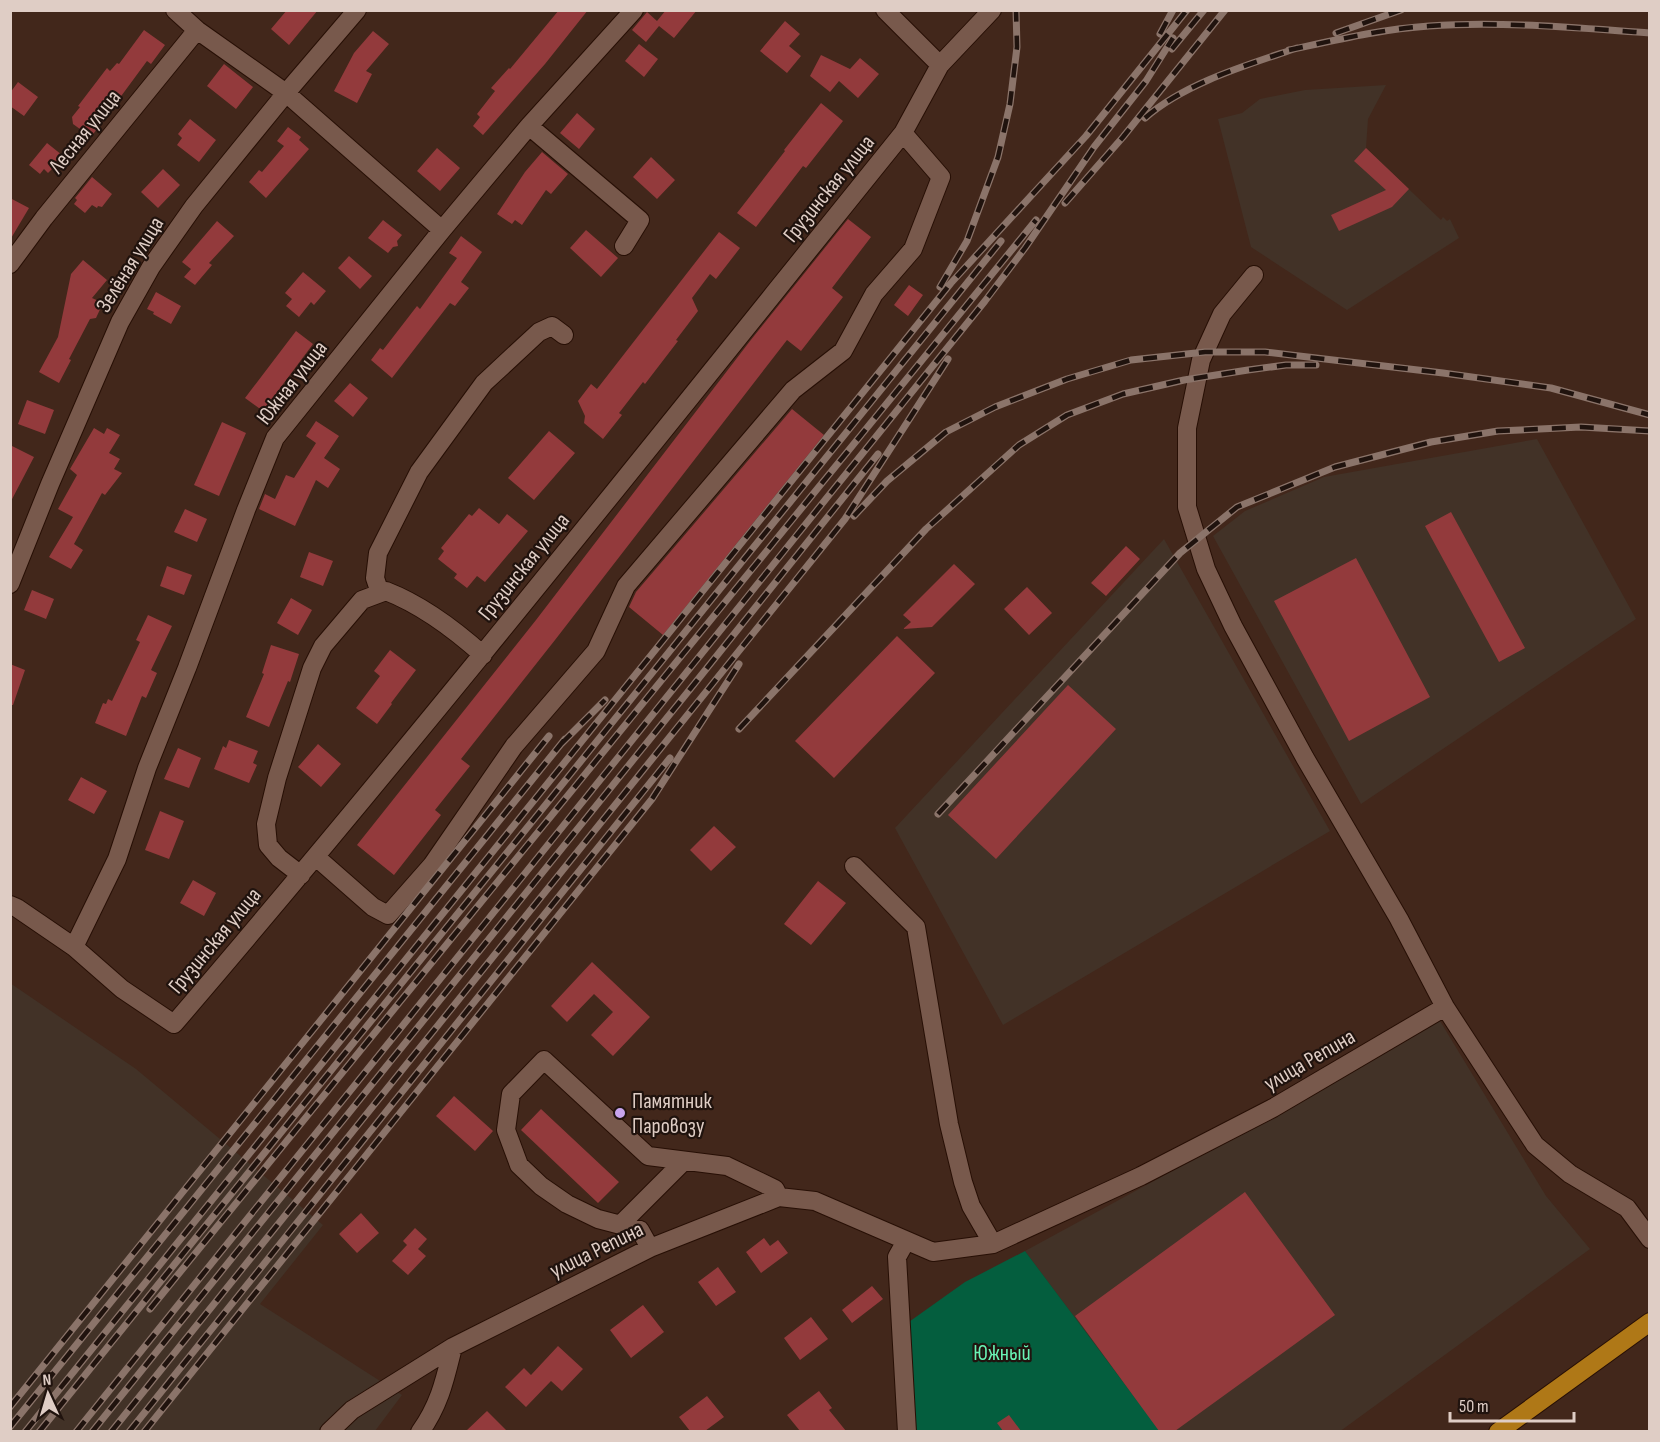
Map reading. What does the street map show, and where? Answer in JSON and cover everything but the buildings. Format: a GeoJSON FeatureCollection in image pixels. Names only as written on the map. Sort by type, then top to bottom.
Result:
{"type":"FeatureCollection","features":[{"type":"Feature","properties":{"kind":"highway"},"geometry":{"type":"LineString","coordinates":[[1498,1431],[1650,1322]]}},
{"type":"Feature","properties":{"kind":"street"},"geometry":{"type":"LineString","coordinates":[[175,10],[197,30],[286,93],[442,230]]}},
{"type":"Feature","properties":{"kind":"street","name":"Зелёная улица"},"geometry":{"type":"LineString","coordinates":[[10,584],[50,484],[120,322],[151,267],[194,206],[357,10]]}},
{"type":"Feature","properties":{"kind":"street","name":"Южная улица"},"geometry":{"type":"LineString","coordinates":[[74,947],[117,859],[147,768],[275,438],[442,230],[529,126],[634,10]]}},
{"type":"Feature","properties":{"kind":"street"},"geometry":{"type":"LineString","coordinates":[[885,10],[940,65]]}},
{"type":"Feature","properties":{"kind":"street","name":"Грузинская улица"},"geometry":{"type":"LineString","coordinates":[[74,947],[122,989],[174,1024],[483,655],[903,133],[940,65],[992,10]]}},
{"type":"Feature","properties":{"kind":"street","name":"Лесная улица"},"geometry":{"type":"LineString","coordinates":[[10,264],[44,218],[197,30]]}},
{"type":"Feature","properties":{"kind":"street"},"geometry":{"type":"LineString","coordinates":[[529,126],[640,220],[624,246]]}},
{"type":"Feature","properties":{"kind":"street"},"geometry":{"type":"LineString","coordinates":[[316,857],[373,907],[388,915],[432,865],[514,746],[596,651],[626,586],[793,390],[843,351],[874,294],[913,249],[941,177],[903,133]]}},
{"type":"Feature","properties":{"kind":"street"},"geometry":{"type":"LineString","coordinates":[[1254,275],[1222,314],[1201,360],[1187,428],[1187,507],[1206,569],[1233,626],[1305,758],[1399,919],[1445,1007],[1535,1145],[1570,1174],[1627,1208],[1650,1239]]}},
{"type":"Feature","properties":{"kind":"street"},"geometry":{"type":"LineString","coordinates":[[380,593],[375,578],[378,553],[419,472],[484,383],[539,332],[552,326],[564,334]]}},
{"type":"Feature","properties":{"kind":"street"},"geometry":{"type":"LineString","coordinates":[[301,875],[279,858],[268,845],[266,824],[274,786],[312,668],[322,646],[362,600],[386,591],[405,598],[454,629],[483,655]]}},
{"type":"Feature","properties":{"kind":"street"},"geometry":{"type":"LineString","coordinates":[[854,866],[916,927],[949,1124],[963,1182],[971,1206],[993,1244]]}},
{"type":"Feature","properties":{"kind":"street"},"geometry":{"type":"LineString","coordinates":[[10,905],[18,908],[74,947]]}},
{"type":"Feature","properties":{"kind":"street","name":"улица Репина"},"geometry":{"type":"LineString","coordinates":[[329,1431],[352,1410],[453,1347],[650,1248],[779,1197],[815,1201],[933,1252],[993,1244],[1141,1176],[1273,1108],[1445,1007]]}},
{"type":"Feature","properties":{"kind":"street"},"geometry":{"type":"LineString","coordinates":[[650,1248],[640,1230],[598,1219],[567,1204],[542,1186],[519,1164],[506,1130],[511,1094],[544,1060],[648,1156],[727,1166],[775,1189],[779,1197]]}},
{"type":"Feature","properties":{"kind":"street"},"geometry":{"type":"LineString","coordinates":[[620,1225],[684,1161]]}},
{"type":"Feature","properties":{"kind":"street"},"geometry":{"type":"LineString","coordinates":[[906,1241],[897,1257],[907,1431]]}},
{"type":"Feature","properties":{"kind":"street"},"geometry":{"type":"LineString","coordinates":[[420,1431],[428,1421],[440,1397],[453,1347]]}},
{"type":"Feature","properties":{"kind":"shaded area"},"geometry":{"type":"Polygon","coordinates":[[[1386,85],[1368,119],[1366,148],[1441,220],[1443,217],[1447,221],[1450,219],[1459,238],[1347,310],[1251,247],[1218,119],[1242,113],[1260,99],[1305,90],[1386,85]]]}},
{"type":"Feature","properties":{"kind":"shaded area"},"geometry":{"type":"Polygon","coordinates":[[[1537,439],[1636,619],[1361,804],[1213,536],[1245,511],[1324,477],[1537,439]]]}},
{"type":"Feature","properties":{"kind":"shaded area"},"geometry":{"type":"Polygon","coordinates":[[[1164,539],[1330,831],[1003,1025],[895,828],[1164,539]]]}},
{"type":"Feature","properties":{"kind":"shaded area"},"geometry":{"type":"Polygon","coordinates":[[[10,983],[136,1069],[323,1225],[260,1304],[402,1395],[375,1431],[11,1431],[10,983]]]}},
{"type":"Feature","properties":{"kind":"shaded area"},"geometry":{"type":"Polygon","coordinates":[[[1440,1021],[1546,1196],[1590,1249],[1339,1432],[1160,1431],[1025,1251],[1266,1120],[1440,1021]]]}},
{"type":"Feature","properties":{"kind":"green space","name":"Южный"},"geometry":{"type":"Polygon","coordinates":[[[1025,1251],[1160,1431],[909,1431],[906,1324],[965,1282],[1025,1251]]]}},
{"type":"Feature","properties":{"kind":"railway"},"geometry":{"type":"LineString","coordinates":[[940,287],[967,241],[998,157],[1010,104],[1017,47],[1016,10]]}},
{"type":"Feature","properties":{"kind":"railway"},"geometry":{"type":"LineString","coordinates":[[1160,34],[1173,10]]}},
{"type":"Feature","properties":{"kind":"railway"},"geometry":{"type":"LineString","coordinates":[[25,1432],[951,283],[1086,136],[1187,10]]}},
{"type":"Feature","properties":{"kind":"railway"},"geometry":{"type":"LineString","coordinates":[[1172,49],[1204,10]]}},
{"type":"Feature","properties":{"kind":"railway"},"geometry":{"type":"LineString","coordinates":[[1065,203],[1123,137],[1225,10]]}},
{"type":"Feature","properties":{"kind":"railway"},"geometry":{"type":"LineString","coordinates":[[1336,33],[1401,10]]}},
{"type":"Feature","properties":{"kind":"railway"},"geometry":{"type":"LineString","coordinates":[[1289,50],[1359,35],[1429,26],[1484,24],[1650,33]]}},
{"type":"Feature","properties":{"kind":"railway"},"geometry":{"type":"LineString","coordinates":[[76,1432],[985,301],[1025,248],[1094,147],[1146,81],[1173,38]]}},
{"type":"Feature","properties":{"kind":"railway"},"geometry":{"type":"LineString","coordinates":[[1145,118],[1197,85],[1237,68],[1297,48]]}},
{"type":"Feature","properties":{"kind":"railway"},"geometry":{"type":"LineString","coordinates":[[150,1309],[1036,220]]}},
{"type":"Feature","properties":{"kind":"railway"},"geometry":{"type":"LineString","coordinates":[[39,1432],[1001,241]]}},
{"type":"Feature","properties":{"kind":"railway"},"geometry":{"type":"LineString","coordinates":[[854,516],[887,481],[946,432],[995,407],[1067,379],[1131,360],[1205,352],[1265,352],[1551,388],[1650,415]]}},
{"type":"Feature","properties":{"kind":"railway"},"geometry":{"type":"LineString","coordinates":[[111,1432],[845,519],[948,359]]}},
{"type":"Feature","properties":{"kind":"railway"},"geometry":{"type":"LineString","coordinates":[[739,729],[926,529],[1019,445],[1067,415],[1123,394],[1184,380],[1248,370],[1286,365],[1316,365]]}},
{"type":"Feature","properties":{"kind":"railway"},"geometry":{"type":"LineString","coordinates":[[938,814],[1180,553],[1237,507],[1335,467],[1431,442],[1498,431],[1581,427],[1650,431]]}},
{"type":"Feature","properties":{"kind":"railway"},"geometry":{"type":"LineString","coordinates":[[92,1432],[878,454]]}},
{"type":"Feature","properties":{"kind":"railway"},"geometry":{"type":"LineString","coordinates":[[144,1432],[652,799],[739,664]]}},
{"type":"Feature","properties":{"kind":"railway"},"geometry":{"type":"LineString","coordinates":[[561,744],[605,700]]}},
{"type":"Feature","properties":{"kind":"railway"},"geometry":{"type":"LineString","coordinates":[[10,1407],[549,736]]}},
{"type":"Feature","properties":{"kind":"railway"},"geometry":{"type":"LineString","coordinates":[[10,1427],[565,739]]}},
{"type":"Feature","properties":{"kind":"railway"},"geometry":{"type":"LineString","coordinates":[[129,1432],[670,758]]}},
{"type":"Feature","properties":{"kind":"place","name":"Памятник Паровозу"},"geometry":{"type":"Point","coordinates":[620,1113]}}]}
